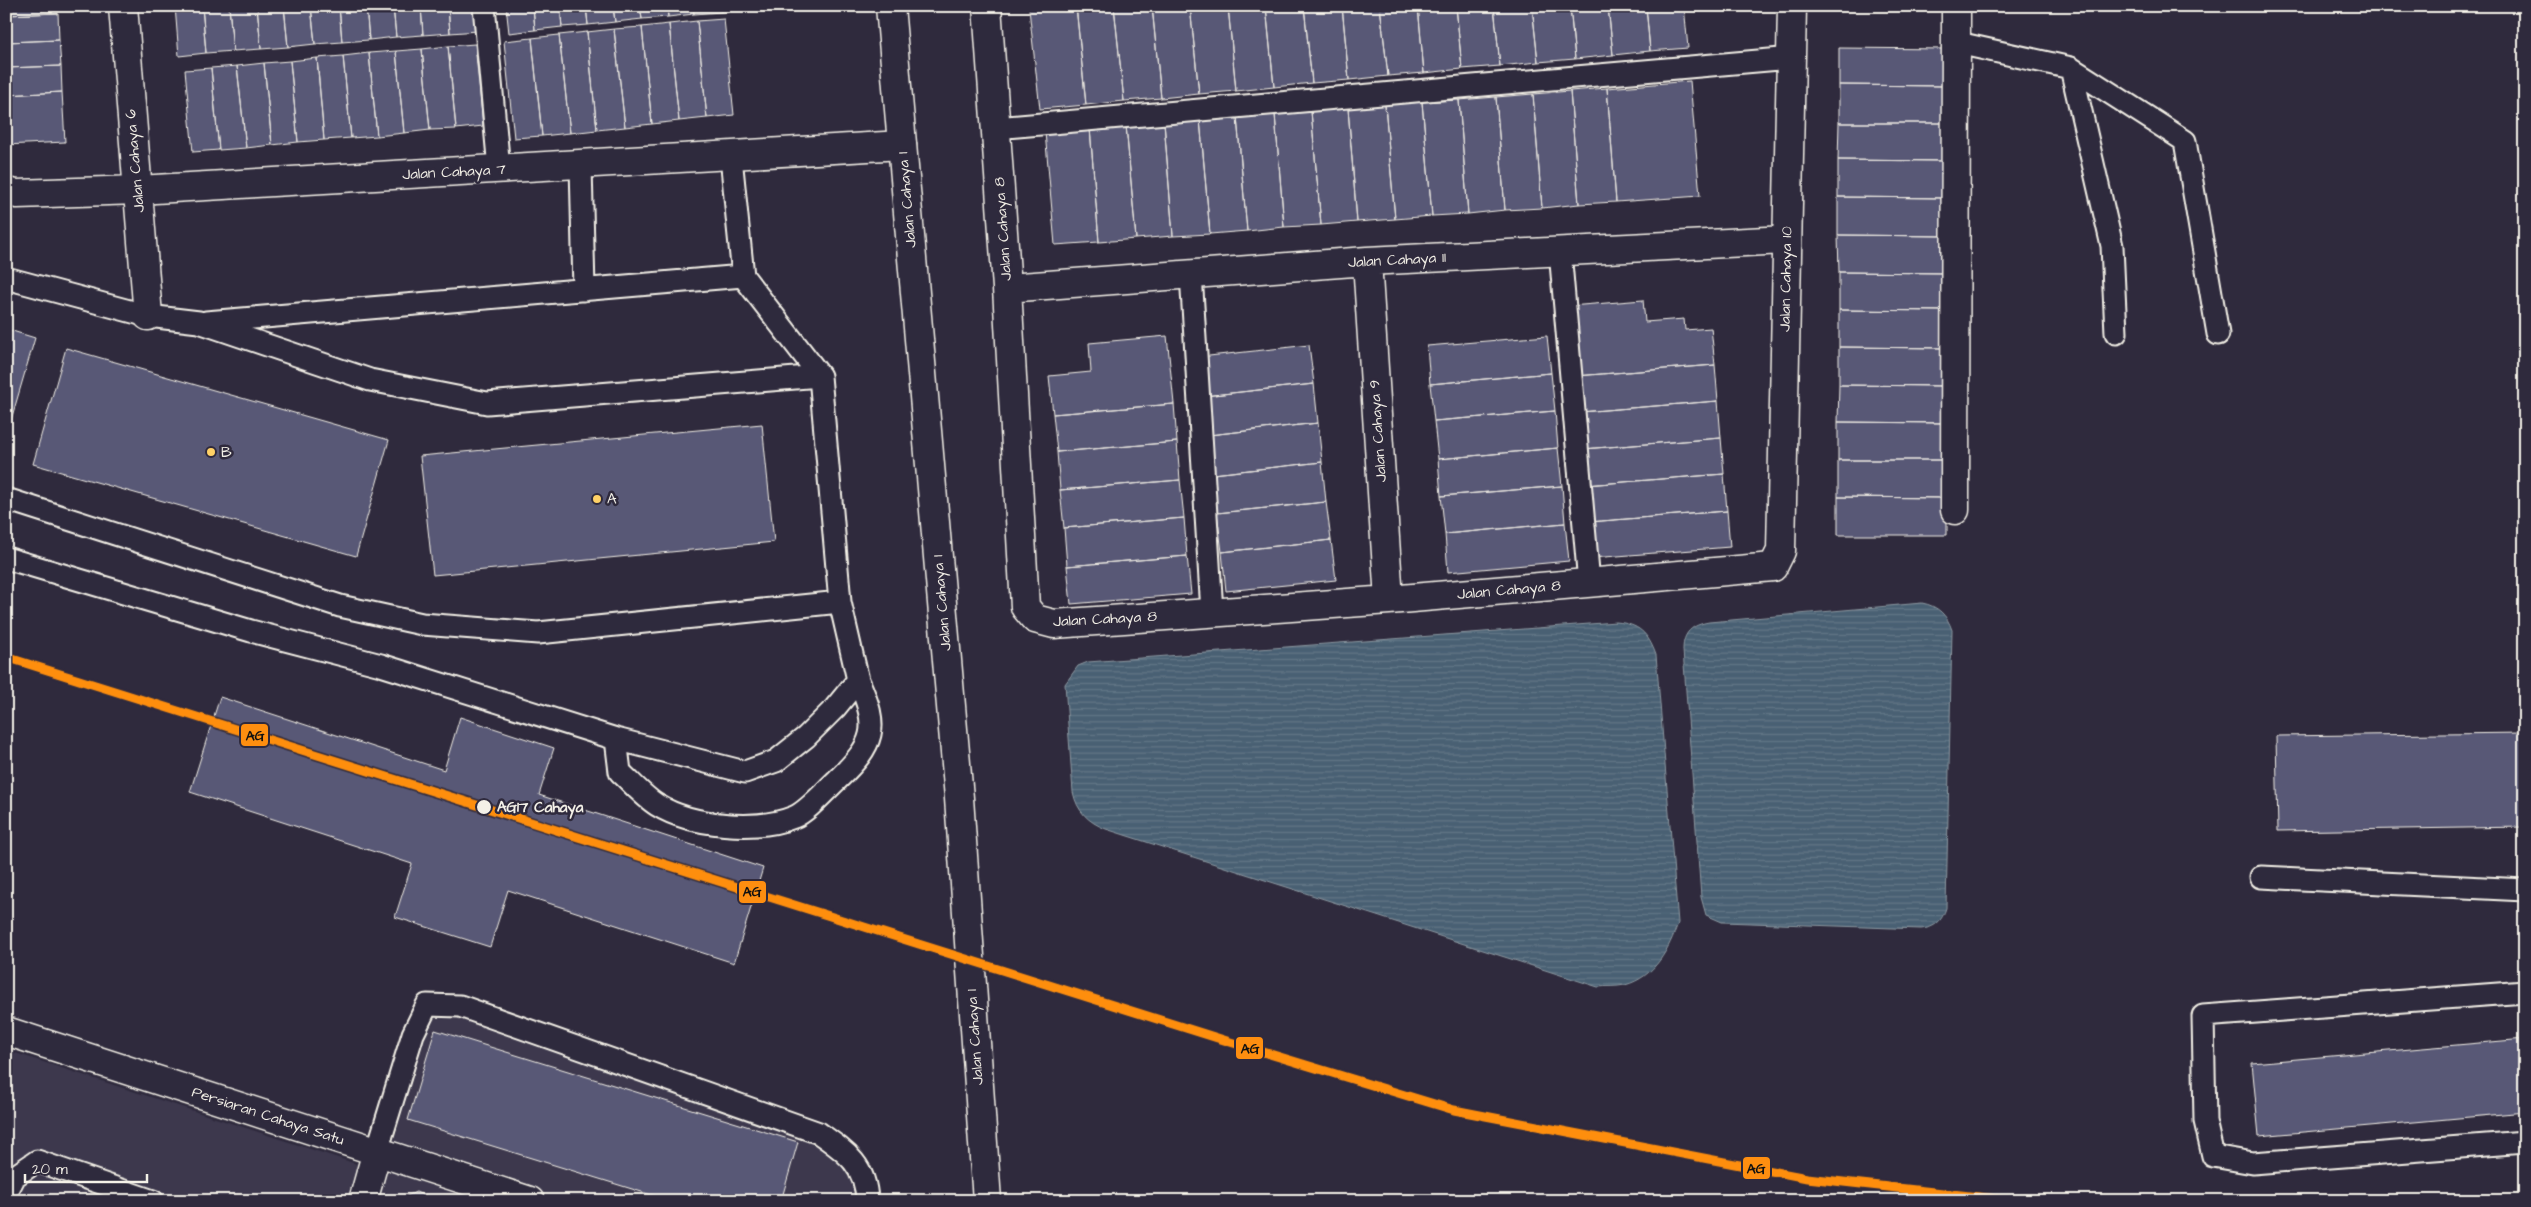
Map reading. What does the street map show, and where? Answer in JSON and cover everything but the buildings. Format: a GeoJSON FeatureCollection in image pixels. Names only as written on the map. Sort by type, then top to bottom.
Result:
{"type":"FeatureCollection","features":[{"type":"Feature","properties":{"kind":"street","name":"Jalan Cahaya 6"},"geometry":{"type":"LineString","coordinates":[[123,6],[148,316]]}},
{"type":"Feature","properties":{"kind":"street","name":"Jalan Cahaya 1"},"geometry":{"type":"LineString","coordinates":[[890,6],[959,798],[987,1201]]}},
{"type":"Feature","properties":{"kind":"street","name":"Jalan Cahaya 8"},"geometry":{"type":"LineString","coordinates":[[987,6],[1007,288],[1024,607],[1036,619],[1054,624],[1389,600],[1773,567],[1781,551]]}},
{"type":"Feature","properties":{"kind":"street","name":"Jalan Cahaya 10"},"geometry":{"type":"LineString","coordinates":[[1781,551],[1792,6]]}},
{"type":"Feature","properties":{"kind":"street"},"geometry":{"type":"LineString","coordinates":[[1955,510],[1955,119],[1958,43],[1956,6]]}},
{"type":"Feature","properties":{"kind":"street","name":"Jalan Cahaya 7"},"geometry":{"type":"LineString","coordinates":[[6,192],[17,194],[138,190],[731,157],[902,145]]}},
{"type":"Feature","properties":{"kind":"street","name":"Jalan Cahaya 11"},"geometry":{"type":"LineString","coordinates":[[1007,288],[1367,261],[1787,240]]}},
{"type":"Feature","properties":{"kind":"street","name":"Jalan Cahaya 9"},"geometry":{"type":"LineString","coordinates":[[1367,261],[1389,600]]}},
{"type":"Feature","properties":{"kind":"street","name":"Persiaran Cahaya Satu"},"geometry":{"type":"LineString","coordinates":[[6,1031],[530,1201]]}},
{"type":"Feature","properties":{"kind":"street"},"geometry":{"type":"LineString","coordinates":[[363,1201],[377,1151]]}},
{"type":"Feature","properties":{"kind":"lane"},"geometry":{"type":"LineString","coordinates":[[484,6],[498,169]]}},
{"type":"Feature","properties":{"kind":"lane"},"geometry":{"type":"LineString","coordinates":[[1958,43],[2071,68],[2185,141],[2218,334]]}},
{"type":"Feature","properties":{"kind":"lane"},"geometry":{"type":"LineString","coordinates":[[996,128],[1791,58]]}},
{"type":"Feature","properties":{"kind":"lane"},"geometry":{"type":"LineString","coordinates":[[2071,68],[2112,246],[2116,333]]}},
{"type":"Feature","properties":{"kind":"lane"},"geometry":{"type":"LineString","coordinates":[[616,739],[620,772],[656,805],[708,822],[740,826],[771,823],[795,817],[858,760],[873,731],[869,704],[858,680],[840,602],[820,376],[743,276],[731,157]]}},
{"type":"Feature","properties":{"kind":"lane"},"geometry":{"type":"LineString","coordinates":[[581,165],[584,290]]}},
{"type":"Feature","properties":{"kind":"lane"},"geometry":{"type":"LineString","coordinates":[[1560,251],[1589,583]]}},
{"type":"Feature","properties":{"kind":"lane"},"geometry":{"type":"LineString","coordinates":[[1191,274],[1212,612]]}},
{"type":"Feature","properties":{"kind":"lane"},"geometry":{"type":"LineString","coordinates":[[6,278],[148,316],[198,322],[743,276]]}},
{"type":"Feature","properties":{"kind":"lane"},"geometry":{"type":"LineString","coordinates":[[198,322],[370,380],[487,404],[820,376]]}},
{"type":"Feature","properties":{"kind":"lane"},"geometry":{"type":"LineString","coordinates":[[6,499],[340,606],[422,624],[538,633],[840,602]]}},
{"type":"Feature","properties":{"kind":"lane"},"geometry":{"type":"LineString","coordinates":[[6,558],[251,631],[380,665],[616,739],[745,772],[776,761],[806,737],[835,708],[858,680]]}},
{"type":"Feature","properties":{"kind":"lane"},"geometry":{"type":"LineString","coordinates":[[2261,877],[2525,890]]}},
{"type":"Feature","properties":{"kind":"lane"},"geometry":{"type":"LineString","coordinates":[[2525,992],[2202,1016],[2204,1121],[2213,1156],[2253,1163],[2525,1142]]}},
{"type":"Feature","properties":{"kind":"lane"},"geometry":{"type":"LineString","coordinates":[[377,1151],[413,1034],[427,1005],[460,1006],[819,1133],[848,1154],[866,1182],[867,1201]]}},
{"type":"Feature","properties":{"kind":"lane"},"geometry":{"type":"LineString","coordinates":[[6,1193],[15,1176],[36,1161],[153,1201]]}},
{"type":"Feature","properties":{"kind":"shaded area"},"geometry":{"type":"Polygon","coordinates":[[[432,1015],[459,1016],[817,1145],[844,1164],[853,1187],[853,1201],[6,1201],[6,1050],[384,1173],[432,1015]]]}},
{"type":"Feature","properties":{"kind":"water"},"geometry":{"type":"Polygon","coordinates":[[[1922,603],[1933,606],[1941,612],[1952,630],[1946,908],[1940,920],[1930,927],[1921,929],[1722,922],[1706,915],[1701,897],[1683,650],[1687,634],[1693,627],[1709,622],[1922,603]]]}},
{"type":"Feature","properties":{"kind":"water"},"geometry":{"type":"Polygon","coordinates":[[[1616,622],[1631,625],[1642,631],[1650,641],[1656,655],[1678,923],[1670,943],[1653,969],[1645,976],[1625,985],[1598,987],[1106,829],[1084,815],[1075,799],[1065,684],[1078,666],[1088,662],[1616,622]]]}},
{"type":"Feature","properties":{"kind":"transit line","name":"AG"},"geometry":{"type":"LineString","coordinates":[[6,657],[1227,1041],[1454,1110],[1807,1178],[2015,1201]]}},
{"type":"Feature","properties":{"kind":"place","name":"B"},"geometry":{"type":"Point","coordinates":[211,452]}},
{"type":"Feature","properties":{"kind":"place","name":"A"},"geometry":{"type":"Point","coordinates":[597,499]}},
{"type":"Feature","properties":{"kind":"place","name":"AG17 Cahaya"},"geometry":{"type":"Point","coordinates":[484,807]}}]}
